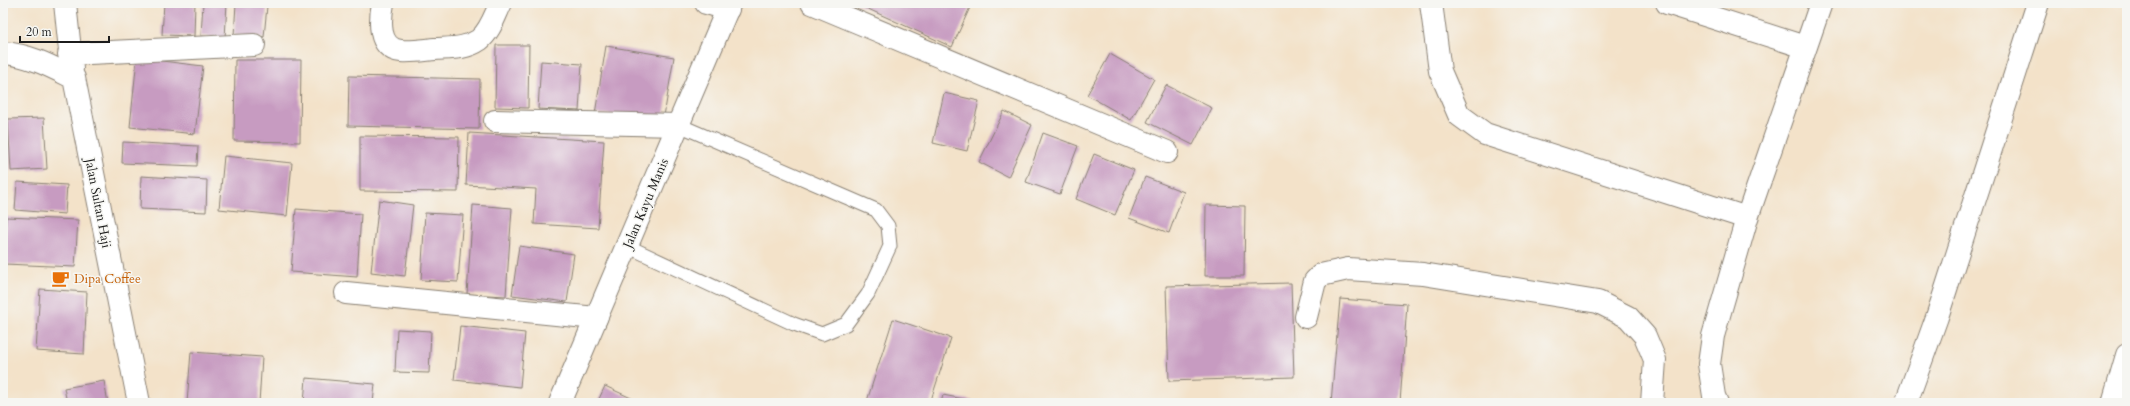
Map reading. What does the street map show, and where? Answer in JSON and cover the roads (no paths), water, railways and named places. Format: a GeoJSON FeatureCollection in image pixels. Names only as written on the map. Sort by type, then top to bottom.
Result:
{"type":"FeatureCollection","features":[{"type":"Feature","properties":{"kind":"street","name":"Jalan Sultan Haji"},"geometry":{"type":"LineString","coordinates":[[66,3],[69,54],[139,403]]}},
{"type":"Feature","properties":{"kind":"street"},"geometry":{"type":"LineString","coordinates":[[383,3],[380,20],[382,34],[388,45],[400,51],[466,47],[481,39],[490,26],[501,3]]}},
{"type":"Feature","properties":{"kind":"street"},"geometry":{"type":"LineString","coordinates":[[706,3],[729,6]]}},
{"type":"Feature","properties":{"kind":"street"},"geometry":{"type":"LineString","coordinates":[[812,3],[1167,152]]}},
{"type":"Feature","properties":{"kind":"street"},"geometry":{"type":"LineString","coordinates":[[1431,3],[1440,71],[1459,115],[1485,134],[1748,218]]}},
{"type":"Feature","properties":{"kind":"street"},"geometry":{"type":"LineString","coordinates":[[1667,3],[1804,47]]}},
{"type":"Feature","properties":{"kind":"street"},"geometry":{"type":"LineString","coordinates":[[1717,403],[1714,396],[1709,364],[1713,336],[1748,218],[1804,47],[1821,3]]}},
{"type":"Feature","properties":{"kind":"street"},"geometry":{"type":"LineString","coordinates":[[1906,403],[1937,317],[2038,3]]}},
{"type":"Feature","properties":{"kind":"street","name":"Jalan Kayu Manis"},"geometry":{"type":"LineString","coordinates":[[560,403],[729,6]]}},
{"type":"Feature","properties":{"kind":"street"},"geometry":{"type":"LineString","coordinates":[[69,54],[254,45]]}},
{"type":"Feature","properties":{"kind":"street"},"geometry":{"type":"LineString","coordinates":[[3,53],[18,54],[39,60],[74,78]]}},
{"type":"Feature","properties":{"kind":"street"},"geometry":{"type":"LineString","coordinates":[[495,120],[679,125]]}},
{"type":"Feature","properties":{"kind":"street"},"geometry":{"type":"LineString","coordinates":[[1306,317],[1315,281],[1321,275],[1348,269],[1423,274],[1598,302],[1628,317],[1645,336],[1655,360],[1652,403]]}},
{"type":"Feature","properties":{"kind":"street"},"geometry":{"type":"LineString","coordinates":[[346,293],[596,318]]}},
{"type":"Feature","properties":{"kind":"street"},"geometry":{"type":"LineString","coordinates":[[2113,403],[2127,355]]}},
{"type":"Feature","properties":{"kind":"lane"},"geometry":{"type":"LineString","coordinates":[[627,246],[794,324],[822,334],[846,324],[868,294],[890,246],[888,226],[876,210],[679,125]]}},
{"type":"Feature","properties":{"kind":"place","name":"Dipa Coffee"},"geometry":{"type":"Point","coordinates":[61,278]}}]}
